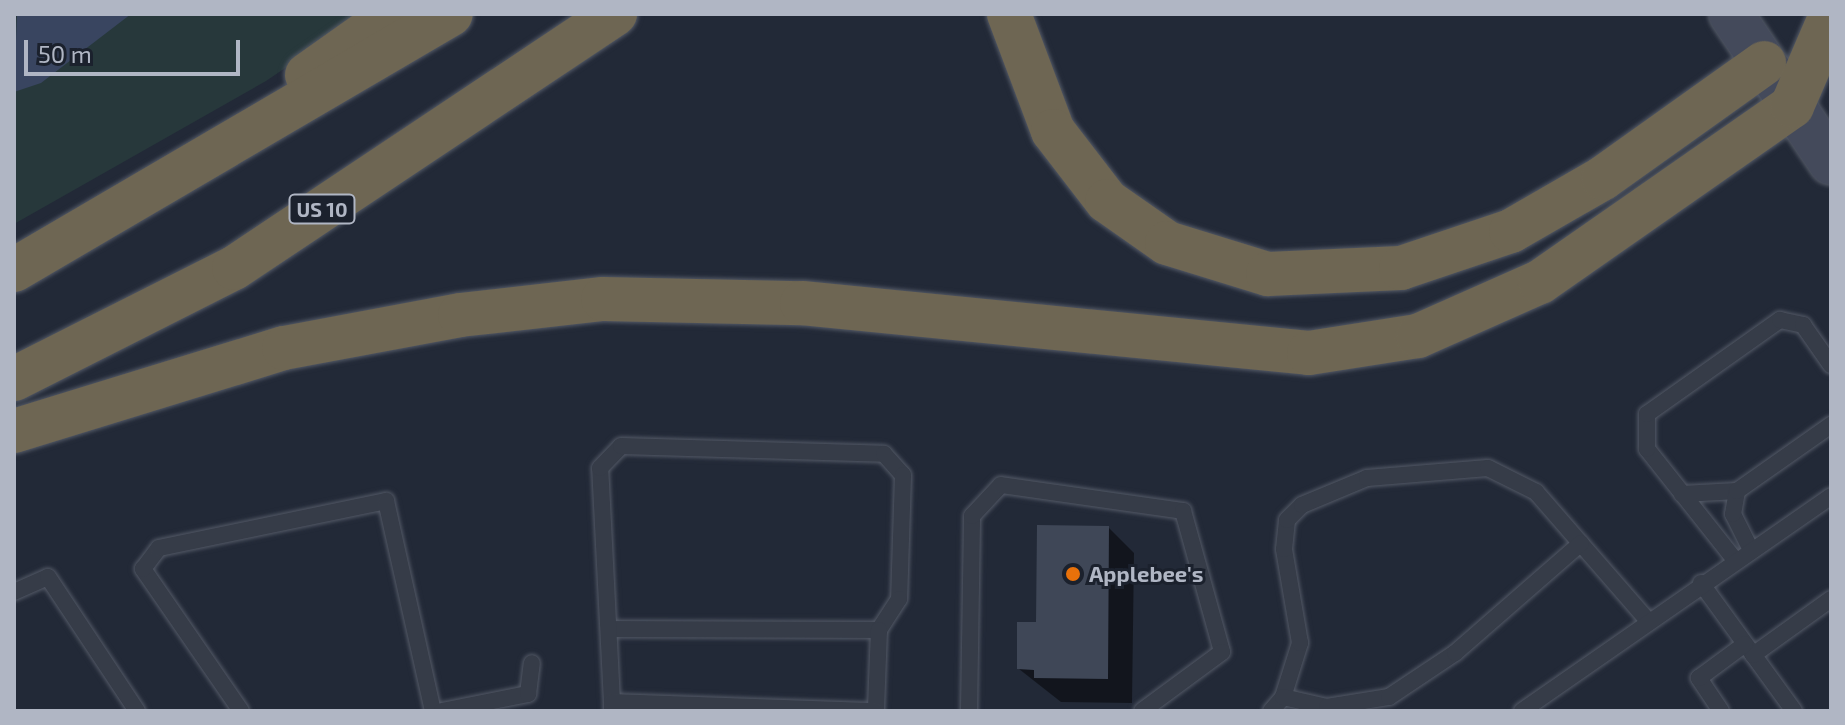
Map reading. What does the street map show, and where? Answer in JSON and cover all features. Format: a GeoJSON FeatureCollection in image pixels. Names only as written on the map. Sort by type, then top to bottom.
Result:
{"type":"FeatureCollection","features":[{"type":"Feature","properties":{"kind":"highway"},"geometry":{"type":"LineString","coordinates":[[28,263],[393,14]]}},
{"type":"Feature","properties":{"kind":"highway"},"geometry":{"type":"LineString","coordinates":[[28,263],[451,14]]}},
{"type":"Feature","properties":{"kind":"highway","name":"US 10"},"geometry":{"type":"LineString","coordinates":[[14,379],[234,268],[615,14]]}},
{"type":"Feature","properties":{"kind":"highway"},"geometry":{"type":"LineString","coordinates":[[1009,14],[1053,131],[1107,201],[1167,243],[1268,274],[1401,268],[1511,231],[1603,178],[1764,63]]}},
{"type":"Feature","properties":{"kind":"highway"},"geometry":{"type":"LineString","coordinates":[[14,431],[284,348],[460,315],[603,299],[802,303],[1309,353],[1418,336],[1540,282],[1792,106],[1828,19]]}},
{"type":"Feature","properties":{"kind":"main road"},"geometry":{"type":"LineString","coordinates":[[1731,14],[1831,163]]}},
{"type":"Feature","properties":{"kind":"lane"},"geometry":{"type":"LineString","coordinates":[[1735,560],[1647,449],[1647,414],[1656,401],[1780,320],[1803,325],[1831,365]]}},
{"type":"Feature","properties":{"kind":"lane"},"geometry":{"type":"LineString","coordinates":[[1682,494],[1737,491],[1831,425]]}},
{"type":"Feature","properties":{"kind":"lane"},"geometry":{"type":"LineString","coordinates":[[621,446],[884,454],[903,475],[903,491],[899,599],[879,630],[876,710],[612,706],[600,468],[621,446]]}},
{"type":"Feature","properties":{"kind":"lane"},"geometry":{"type":"LineString","coordinates":[[1271,711],[1283,697],[1300,643],[1284,549],[1287,520],[1302,505],[1367,478],[1488,468],[1536,492],[1648,621]]}},
{"type":"Feature","properties":{"kind":"lane"},"geometry":{"type":"LineString","coordinates":[[969,711],[972,516],[1001,485],[1183,511],[1222,652],[1142,711]]}},
{"type":"Feature","properties":{"kind":"lane"},"geometry":{"type":"LineString","coordinates":[[1737,491],[1733,514],[1751,550]]}},
{"type":"Feature","properties":{"kind":"lane"},"geometry":{"type":"LineString","coordinates":[[1522,711],[1701,583],[1831,496]]}},
{"type":"Feature","properties":{"kind":"lane"},"geometry":{"type":"LineString","coordinates":[[241,711],[143,569],[159,548],[386,501],[433,711]]}},
{"type":"Feature","properties":{"kind":"lane"},"geometry":{"type":"LineString","coordinates":[[1283,697],[1327,707],[1389,697],[1455,653],[1581,543]]}},
{"type":"Feature","properties":{"kind":"lane"},"geometry":{"type":"LineString","coordinates":[[14,592],[48,577],[137,711]]}},
{"type":"Feature","properties":{"kind":"lane"},"geometry":{"type":"LineString","coordinates":[[1701,583],[1794,711]]}},
{"type":"Feature","properties":{"kind":"lane"},"geometry":{"type":"LineString","coordinates":[[1721,711],[1699,678],[1831,599]]}},
{"type":"Feature","properties":{"kind":"lane"},"geometry":{"type":"LineString","coordinates":[[609,629],[879,630]]}},
{"type":"Feature","properties":{"kind":"lane"},"geometry":{"type":"LineString","coordinates":[[442,711],[528,694],[532,663]]}},
{"type":"Feature","properties":{"kind":"shaded area"},"geometry":{"type":"Polygon","coordinates":[[[14,14],[365,14],[266,81],[14,224],[14,14]]]}},
{"type":"Feature","properties":{"kind":"water"},"geometry":{"type":"Polygon","coordinates":[[[17,14],[131,14],[41,83],[14,92],[17,14]]]}},
{"type":"Feature","properties":{"kind":"building","name":"Applebee's"},"geometry":{"type":"Polygon","coordinates":[[[1037,525],[1109,526],[1108,679],[1034,678],[1034,670],[1017,669],[1017,622],[1036,622],[1037,525]]]}},
{"type":"Feature","properties":{"kind":"place","name":"Applebee's"},"geometry":{"type":"Point","coordinates":[1073,574]}}]}
